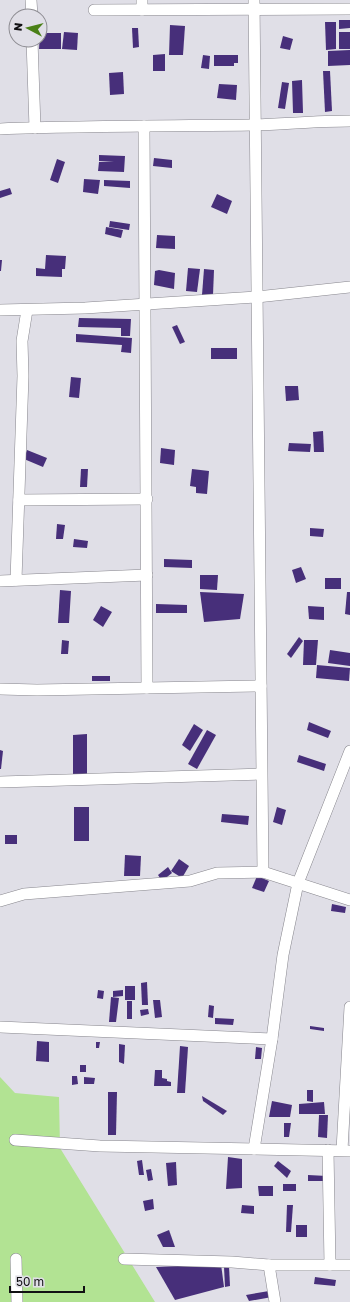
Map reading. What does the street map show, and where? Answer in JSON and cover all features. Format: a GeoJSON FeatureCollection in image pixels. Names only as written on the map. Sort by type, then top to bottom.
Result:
{"type":"FeatureCollection","features":[{"type":"Feature","properties":{"kind":"street"},"geometry":{"type":"LineString","coordinates":[[94,10],[142,5],[254,5],[350,9]]}},
{"type":"Feature","properties":{"kind":"street"},"geometry":{"type":"LineString","coordinates":[[254,5],[263,872]]}},
{"type":"Feature","properties":{"kind":"street"},"geometry":{"type":"LineString","coordinates":[[32,48],[35,128]]}},
{"type":"Feature","properties":{"kind":"street"},"geometry":{"type":"LineString","coordinates":[[0,129],[350,121]]}},
{"type":"Feature","properties":{"kind":"street"},"geometry":{"type":"LineString","coordinates":[[144,126],[147,688]]}},
{"type":"Feature","properties":{"kind":"street"},"geometry":{"type":"LineString","coordinates":[[0,310],[27,310],[258,297],[350,287]]}},
{"type":"Feature","properties":{"kind":"street"},"geometry":{"type":"LineString","coordinates":[[16,580],[23,376],[22,341],[27,310]]}},
{"type":"Feature","properties":{"kind":"street"},"geometry":{"type":"LineString","coordinates":[[19,500],[147,499]]}},
{"type":"Feature","properties":{"kind":"street"},"geometry":{"type":"LineString","coordinates":[[0,581],[147,575]]}},
{"type":"Feature","properties":{"kind":"street"},"geometry":{"type":"LineString","coordinates":[[0,689],[261,686]]}},
{"type":"Feature","properties":{"kind":"street"},"geometry":{"type":"LineString","coordinates":[[254,1149],[272,1039],[283,955],[298,883],[350,751]]}},
{"type":"Feature","properties":{"kind":"street"},"geometry":{"type":"LineString","coordinates":[[0,782],[261,774]]}},
{"type":"Feature","properties":{"kind":"street"},"geometry":{"type":"LineString","coordinates":[[0,901],[24,894],[190,881],[217,873],[263,872],[350,900]]}},
{"type":"Feature","properties":{"kind":"street"},"geometry":{"type":"LineString","coordinates":[[15,1140],[100,1146],[346,1150],[350,1007]]}},
{"type":"Feature","properties":{"kind":"street"},"geometry":{"type":"LineString","coordinates":[[0,1027],[272,1039]]}},
{"type":"Feature","properties":{"kind":"street"},"geometry":{"type":"LineString","coordinates":[[328,1150],[330,1265]]}},
{"type":"Feature","properties":{"kind":"street"},"geometry":{"type":"LineString","coordinates":[[16,1259],[17,1302]]}},
{"type":"Feature","properties":{"kind":"street"},"geometry":{"type":"LineString","coordinates":[[124,1259],[232,1262],[269,1265],[350,1265]]}},
{"type":"Feature","properties":{"kind":"street"},"geometry":{"type":"LineString","coordinates":[[269,1265],[275,1302]]}},
{"type":"Feature","properties":{"kind":"green space"},"geometry":{"type":"Polygon","coordinates":[[[0,1077],[15,1093],[59,1097],[60,1148],[155,1302],[0,1302],[0,1077]]]}},
{"type":"Feature","properties":{"kind":"building"},"geometry":{"type":"Polygon","coordinates":[[[339,20],[350,20],[350,28],[339,29],[339,20]]]}},
{"type":"Feature","properties":{"kind":"building"},"geometry":{"type":"Polygon","coordinates":[[[325,22],[336,22],[336,49],[326,50],[325,22]]]}},
{"type":"Feature","properties":{"kind":"building"},"geometry":{"type":"Polygon","coordinates":[[[170,25],[185,26],[183,55],[169,55],[170,25]]]}},
{"type":"Feature","properties":{"kind":"building"},"geometry":{"type":"Polygon","coordinates":[[[132,28],[138,28],[139,47],[133,48],[132,28]]]}},
{"type":"Feature","properties":{"kind":"building"},"geometry":{"type":"Polygon","coordinates":[[[64,32],[78,33],[77,50],[62,49],[64,32]]]}},
{"type":"Feature","properties":{"kind":"building"},"geometry":{"type":"Polygon","coordinates":[[[339,32],[350,32],[350,49],[339,49],[339,32]]]}},
{"type":"Feature","properties":{"kind":"building"},"geometry":{"type":"Polygon","coordinates":[[[48,33],[61,33],[61,49],[39,49],[48,48],[48,33]]]}},
{"type":"Feature","properties":{"kind":"building"},"geometry":{"type":"Polygon","coordinates":[[[283,36],[293,39],[290,50],[280,48],[283,36]]]}},
{"type":"Feature","properties":{"kind":"building"},"geometry":{"type":"Polygon","coordinates":[[[350,50],[350,65],[328,66],[328,51],[350,50]]]}},
{"type":"Feature","properties":{"kind":"building"},"geometry":{"type":"Polygon","coordinates":[[[165,54],[165,71],[153,71],[153,55],[165,54]]]}},
{"type":"Feature","properties":{"kind":"building"},"geometry":{"type":"Polygon","coordinates":[[[203,55],[210,56],[209,69],[201,68],[203,55]]]}},
{"type":"Feature","properties":{"kind":"building"},"geometry":{"type":"Polygon","coordinates":[[[214,55],[238,55],[238,63],[234,63],[234,66],[214,66],[214,55]]]}},
{"type":"Feature","properties":{"kind":"building"},"geometry":{"type":"Polygon","coordinates":[[[323,71],[330,71],[332,111],[325,112],[323,71]]]}},
{"type":"Feature","properties":{"kind":"building"},"geometry":{"type":"Polygon","coordinates":[[[123,72],[124,94],[110,95],[109,73],[123,72]]]}},
{"type":"Feature","properties":{"kind":"building"},"geometry":{"type":"Polygon","coordinates":[[[302,80],[303,113],[293,113],[292,81],[302,80]]]}},
{"type":"Feature","properties":{"kind":"building"},"geometry":{"type":"Polygon","coordinates":[[[282,82],[289,83],[285,109],[278,108],[282,82]]]}},
{"type":"Feature","properties":{"kind":"building"},"geometry":{"type":"Polygon","coordinates":[[[219,84],[237,85],[236,100],[217,98],[219,84]]]}},
{"type":"Feature","properties":{"kind":"building"},"geometry":{"type":"Polygon","coordinates":[[[99,155],[125,156],[124,172],[98,171],[99,162],[114,162],[99,161],[99,155]]]}},
{"type":"Feature","properties":{"kind":"building"},"geometry":{"type":"Polygon","coordinates":[[[154,158],[172,160],[172,168],[153,166],[154,158]]]}},
{"type":"Feature","properties":{"kind":"building"},"geometry":{"type":"Polygon","coordinates":[[[57,159],[65,162],[58,183],[50,180],[57,159]]]}},
{"type":"Feature","properties":{"kind":"building"},"geometry":{"type":"Polygon","coordinates":[[[84,179],[100,180],[98,194],[83,192],[84,179]]]}},
{"type":"Feature","properties":{"kind":"building"},"geometry":{"type":"Polygon","coordinates":[[[104,180],[130,181],[130,188],[104,186],[104,180]]]}},
{"type":"Feature","properties":{"kind":"building"},"geometry":{"type":"Polygon","coordinates":[[[10,188],[12,194],[0,198],[0,191],[10,188]]]}},
{"type":"Feature","properties":{"kind":"building"},"geometry":{"type":"Polygon","coordinates":[[[217,194],[232,201],[227,214],[211,207],[217,194]]]}},
{"type":"Feature","properties":{"kind":"building"},"geometry":{"type":"Polygon","coordinates":[[[110,221],[130,224],[129,230],[109,227],[110,221]]]}},
{"type":"Feature","properties":{"kind":"building"},"geometry":{"type":"Polygon","coordinates":[[[106,227],[123,230],[121,238],[105,234],[106,227]]]}},
{"type":"Feature","properties":{"kind":"building"},"geometry":{"type":"Polygon","coordinates":[[[157,235],[175,236],[175,249],[156,248],[157,235]]]}},
{"type":"Feature","properties":{"kind":"building"},"geometry":{"type":"Polygon","coordinates":[[[46,255],[66,256],[65,269],[62,269],[62,277],[36,276],[36,268],[45,269],[46,255]]]}},
{"type":"Feature","properties":{"kind":"building"},"geometry":{"type":"Polygon","coordinates":[[[0,260],[2,260],[1,271],[0,271],[0,260]]]}},
{"type":"Feature","properties":{"kind":"building"},"geometry":{"type":"Polygon","coordinates":[[[188,268],[200,269],[197,292],[186,291],[188,268]]]}},
{"type":"Feature","properties":{"kind":"building"},"geometry":{"type":"Polygon","coordinates":[[[204,269],[214,270],[213,295],[202,295],[204,269]]]}},
{"type":"Feature","properties":{"kind":"building"},"geometry":{"type":"Polygon","coordinates":[[[159,270],[175,273],[174,289],[154,285],[155,271],[159,270]]]}},
{"type":"Feature","properties":{"kind":"building"},"geometry":{"type":"Polygon","coordinates":[[[79,318],[131,319],[130,336],[121,336],[121,328],[78,327],[79,318]]]}},
{"type":"Feature","properties":{"kind":"building"},"geometry":{"type":"Polygon","coordinates":[[[177,325],[185,342],[180,344],[172,327],[177,325]]]}},
{"type":"Feature","properties":{"kind":"building"},"geometry":{"type":"Polygon","coordinates":[[[76,334],[132,338],[131,353],[121,352],[122,345],[76,342],[76,334]]]}},
{"type":"Feature","properties":{"kind":"building"},"geometry":{"type":"Polygon","coordinates":[[[211,348],[237,348],[237,359],[211,359],[211,348]]]}},
{"type":"Feature","properties":{"kind":"building"},"geometry":{"type":"Polygon","coordinates":[[[71,377],[81,378],[79,398],[69,397],[71,377]]]}},
{"type":"Feature","properties":{"kind":"building"},"geometry":{"type":"Polygon","coordinates":[[[285,386],[298,386],[299,400],[286,401],[285,386]]]}},
{"type":"Feature","properties":{"kind":"building"},"geometry":{"type":"Polygon","coordinates":[[[323,431],[324,452],[314,452],[313,432],[323,431]]]}},
{"type":"Feature","properties":{"kind":"building"},"geometry":{"type":"Polygon","coordinates":[[[289,443],[311,444],[310,452],[288,451],[289,443]]]}},
{"type":"Feature","properties":{"kind":"building"},"geometry":{"type":"Polygon","coordinates":[[[161,448],[175,450],[174,465],[160,463],[161,448]]]}},
{"type":"Feature","properties":{"kind":"building"},"geometry":{"type":"Polygon","coordinates":[[[27,450],[47,458],[43,467],[24,459],[27,450]]]}},
{"type":"Feature","properties":{"kind":"building"},"geometry":{"type":"Polygon","coordinates":[[[81,469],[88,469],[87,487],[80,487],[81,469]]]}},
{"type":"Feature","properties":{"kind":"building"},"geometry":{"type":"Polygon","coordinates":[[[192,469],[209,471],[207,494],[196,493],[196,487],[190,486],[192,469]]]}},
{"type":"Feature","properties":{"kind":"building"},"geometry":{"type":"Polygon","coordinates":[[[57,524],[65,525],[63,539],[56,539],[57,524]]]}},
{"type":"Feature","properties":{"kind":"building"},"geometry":{"type":"Polygon","coordinates":[[[310,528],[324,529],[323,537],[310,536],[310,528]]]}},
{"type":"Feature","properties":{"kind":"building"},"geometry":{"type":"Polygon","coordinates":[[[74,539],[88,541],[87,548],[73,547],[74,539]]]}},
{"type":"Feature","properties":{"kind":"building"},"geometry":{"type":"Polygon","coordinates":[[[164,559],[192,560],[192,568],[164,567],[164,559]]]}},
{"type":"Feature","properties":{"kind":"building"},"geometry":{"type":"Polygon","coordinates":[[[301,567],[306,579],[296,583],[292,570],[301,567]]]}},
{"type":"Feature","properties":{"kind":"building"},"geometry":{"type":"Polygon","coordinates":[[[200,575],[218,575],[217,590],[200,589],[200,575]]]}},
{"type":"Feature","properties":{"kind":"building"},"geometry":{"type":"Polygon","coordinates":[[[325,578],[341,578],[341,589],[325,589],[325,578]]]}},
{"type":"Feature","properties":{"kind":"building"},"geometry":{"type":"Polygon","coordinates":[[[60,590],[71,591],[69,623],[58,623],[60,590]]]}},
{"type":"Feature","properties":{"kind":"building"},"geometry":{"type":"Polygon","coordinates":[[[200,592],[244,594],[240,619],[204,622],[200,592]]]}},
{"type":"Feature","properties":{"kind":"building"},"geometry":{"type":"Polygon","coordinates":[[[347,592],[350,592],[350,615],[345,614],[347,592]]]}},
{"type":"Feature","properties":{"kind":"building"},"geometry":{"type":"Polygon","coordinates":[[[156,604],[187,605],[187,613],[156,613],[156,604]]]}},
{"type":"Feature","properties":{"kind":"building"},"geometry":{"type":"Polygon","coordinates":[[[101,606],[112,612],[103,627],[93,620],[101,606]]]}},
{"type":"Feature","properties":{"kind":"building"},"geometry":{"type":"Polygon","coordinates":[[[308,606],[324,607],[324,620],[309,619],[308,606]]]}},
{"type":"Feature","properties":{"kind":"building"},"geometry":{"type":"Polygon","coordinates":[[[299,637],[303,641],[291,658],[287,654],[299,637]]]}},
{"type":"Feature","properties":{"kind":"building"},"geometry":{"type":"Polygon","coordinates":[[[62,640],[69,641],[68,654],[61,654],[62,640]]]}},
{"type":"Feature","properties":{"kind":"building"},"geometry":{"type":"Polygon","coordinates":[[[304,640],[318,640],[316,665],[303,665],[304,640]]]}},
{"type":"Feature","properties":{"kind":"building"},"geometry":{"type":"Polygon","coordinates":[[[330,650],[350,653],[350,666],[328,663],[330,650]]]}},
{"type":"Feature","properties":{"kind":"building"},"geometry":{"type":"Polygon","coordinates":[[[317,665],[350,668],[349,681],[316,678],[317,665]]]}},
{"type":"Feature","properties":{"kind":"building"},"geometry":{"type":"Polygon","coordinates":[[[92,676],[110,676],[110,681],[92,681],[92,676]]]}},
{"type":"Feature","properties":{"kind":"building"},"geometry":{"type":"Polygon","coordinates":[[[309,722],[331,731],[328,738],[307,730],[309,722]]]}},
{"type":"Feature","properties":{"kind":"building"},"geometry":{"type":"Polygon","coordinates":[[[194,724],[203,730],[190,751],[182,745],[194,724]]]}},
{"type":"Feature","properties":{"kind":"building"},"geometry":{"type":"Polygon","coordinates":[[[207,730],[216,735],[197,769],[188,764],[207,730]]]}},
{"type":"Feature","properties":{"kind":"building"},"geometry":{"type":"Polygon","coordinates":[[[87,734],[87,775],[73,775],[73,735],[87,734]]]}},
{"type":"Feature","properties":{"kind":"building"},"geometry":{"type":"Polygon","coordinates":[[[0,750],[3,751],[1,769],[0,769],[0,750]]]}},
{"type":"Feature","properties":{"kind":"building"},"geometry":{"type":"Polygon","coordinates":[[[299,755],[326,764],[324,771],[297,762],[299,755]]]}},
{"type":"Feature","properties":{"kind":"building"},"geometry":{"type":"Polygon","coordinates":[[[74,807],[89,807],[89,841],[74,841],[74,807]]]}},
{"type":"Feature","properties":{"kind":"building"},"geometry":{"type":"Polygon","coordinates":[[[277,807],[286,810],[282,825],[273,822],[277,807]]]}},
{"type":"Feature","properties":{"kind":"building"},"geometry":{"type":"Polygon","coordinates":[[[222,814],[249,816],[248,825],[221,822],[222,814]]]}},
{"type":"Feature","properties":{"kind":"building"},"geometry":{"type":"Polygon","coordinates":[[[5,835],[17,835],[17,844],[5,844],[5,835]]]}},
{"type":"Feature","properties":{"kind":"building"},"geometry":{"type":"Polygon","coordinates":[[[125,855],[141,856],[140,876],[124,876],[125,855]]]}},
{"type":"Feature","properties":{"kind":"building"},"geometry":{"type":"Polygon","coordinates":[[[179,859],[189,866],[182,878],[171,871],[179,859]]]}},
{"type":"Feature","properties":{"kind":"building"},"geometry":{"type":"Polygon","coordinates":[[[168,867],[172,873],[162,881],[158,875],[168,867]]]}},
{"type":"Feature","properties":{"kind":"building"},"geometry":{"type":"Polygon","coordinates":[[[257,876],[269,881],[264,892],[252,888],[257,876]]]}},
{"type":"Feature","properties":{"kind":"building"},"geometry":{"type":"Polygon","coordinates":[[[332,904],[346,907],[345,913],[331,911],[332,904]]]}},
{"type":"Feature","properties":{"kind":"building"},"geometry":{"type":"Polygon","coordinates":[[[147,982],[148,1005],[142,1005],[141,983],[147,982]]]}},
{"type":"Feature","properties":{"kind":"building"},"geometry":{"type":"Polygon","coordinates":[[[125,986],[135,986],[135,1000],[125,1000],[125,986]]]}},
{"type":"Feature","properties":{"kind":"building"},"geometry":{"type":"Polygon","coordinates":[[[98,990],[104,991],[103,999],[97,998],[98,990]]]}},
{"type":"Feature","properties":{"kind":"building"},"geometry":{"type":"Polygon","coordinates":[[[123,990],[123,996],[113,997],[113,991],[123,990]]]}},
{"type":"Feature","properties":{"kind":"building"},"geometry":{"type":"Polygon","coordinates":[[[111,997],[119,998],[116,1022],[109,1022],[111,997]]]}},
{"type":"Feature","properties":{"kind":"building"},"geometry":{"type":"Polygon","coordinates":[[[153,1000],[160,1000],[162,1017],[155,1018],[153,1000]]]}},
{"type":"Feature","properties":{"kind":"building"},"geometry":{"type":"Polygon","coordinates":[[[127,1001],[132,1001],[132,1019],[127,1019],[127,1001]]]}},
{"type":"Feature","properties":{"kind":"building"},"geometry":{"type":"Polygon","coordinates":[[[209,1005],[214,1006],[213,1018],[208,1017],[209,1005]]]}},
{"type":"Feature","properties":{"kind":"building"},"geometry":{"type":"Polygon","coordinates":[[[148,1009],[149,1014],[141,1016],[140,1010],[148,1009]]]}},
{"type":"Feature","properties":{"kind":"building"},"geometry":{"type":"Polygon","coordinates":[[[215,1018],[234,1019],[233,1025],[215,1024],[215,1018]]]}},
{"type":"Feature","properties":{"kind":"building"},"geometry":{"type":"Polygon","coordinates":[[[310,1026],[324,1028],[324,1031],[310,1029],[310,1026]]]}},
{"type":"Feature","properties":{"kind":"building"},"geometry":{"type":"Polygon","coordinates":[[[37,1041],[49,1042],[49,1062],[36,1061],[37,1041]]]}},
{"type":"Feature","properties":{"kind":"building"},"geometry":{"type":"Polygon","coordinates":[[[96,1042],[100,1042],[99,1048],[96,1048],[96,1042]]]}},
{"type":"Feature","properties":{"kind":"building"},"geometry":{"type":"Polygon","coordinates":[[[119,1044],[125,1045],[124,1064],[119,1062],[119,1044]]]}},
{"type":"Feature","properties":{"kind":"building"},"geometry":{"type":"Polygon","coordinates":[[[180,1046],[188,1047],[185,1093],[177,1093],[180,1046]]]}},
{"type":"Feature","properties":{"kind":"building"},"geometry":{"type":"Polygon","coordinates":[[[256,1047],[262,1048],[261,1059],[255,1059],[256,1047]]]}},
{"type":"Feature","properties":{"kind":"building"},"geometry":{"type":"Polygon","coordinates":[[[80,1065],[86,1065],[86,1072],[80,1072],[80,1065]]]}},
{"type":"Feature","properties":{"kind":"building"},"geometry":{"type":"Polygon","coordinates":[[[155,1070],[162,1070],[162,1078],[171,1082],[171,1086],[154,1086],[155,1070]]]}},
{"type":"Feature","properties":{"kind":"building"},"geometry":{"type":"Polygon","coordinates":[[[72,1076],[77,1076],[78,1084],[72,1085],[72,1076]]]}},
{"type":"Feature","properties":{"kind":"building"},"geometry":{"type":"Polygon","coordinates":[[[84,1077],[95,1078],[94,1084],[84,1084],[84,1077]]]}},
{"type":"Feature","properties":{"kind":"building"},"geometry":{"type":"Polygon","coordinates":[[[307,1090],[313,1090],[313,1102],[307,1101],[307,1090]]]}},
{"type":"Feature","properties":{"kind":"building"},"geometry":{"type":"Polygon","coordinates":[[[108,1092],[117,1092],[116,1135],[108,1135],[108,1092]]]}},
{"type":"Feature","properties":{"kind":"building"},"geometry":{"type":"Polygon","coordinates":[[[202,1096],[227,1111],[223,1115],[203,1101],[202,1096]]]}},
{"type":"Feature","properties":{"kind":"building"},"geometry":{"type":"Polygon","coordinates":[[[272,1101],[292,1105],[290,1117],[269,1117],[272,1101]]]}},
{"type":"Feature","properties":{"kind":"building"},"geometry":{"type":"Polygon","coordinates":[[[324,1102],[325,1114],[299,1114],[299,1104],[324,1102]]]}},
{"type":"Feature","properties":{"kind":"building"},"geometry":{"type":"Polygon","coordinates":[[[319,1115],[328,1115],[327,1138],[318,1137],[319,1115]]]}},
{"type":"Feature","properties":{"kind":"building"},"geometry":{"type":"Polygon","coordinates":[[[284,1123],[291,1123],[289,1137],[284,1137],[284,1123]]]}},
{"type":"Feature","properties":{"kind":"building"},"geometry":{"type":"Polygon","coordinates":[[[228,1157],[242,1159],[242,1188],[226,1189],[228,1157]]]}},
{"type":"Feature","properties":{"kind":"building"},"geometry":{"type":"Polygon","coordinates":[[[142,1160],[144,1175],[139,1175],[137,1161],[142,1160]]]}},
{"type":"Feature","properties":{"kind":"building"},"geometry":{"type":"Polygon","coordinates":[[[278,1161],[291,1171],[287,1178],[274,1166],[278,1161]]]}},
{"type":"Feature","properties":{"kind":"building"},"geometry":{"type":"Polygon","coordinates":[[[176,1162],[177,1185],[168,1186],[166,1163],[176,1162]]]}},
{"type":"Feature","properties":{"kind":"building"},"geometry":{"type":"Polygon","coordinates":[[[151,1169],[153,1180],[148,1181],[146,1170],[151,1169]]]}},
{"type":"Feature","properties":{"kind":"building"},"geometry":{"type":"Polygon","coordinates":[[[308,1175],[327,1176],[327,1181],[308,1181],[308,1175]]]}},
{"type":"Feature","properties":{"kind":"building"},"geometry":{"type":"Polygon","coordinates":[[[283,1184],[296,1184],[296,1191],[283,1191],[283,1184]]]}},
{"type":"Feature","properties":{"kind":"building"},"geometry":{"type":"Polygon","coordinates":[[[258,1186],[273,1186],[273,1196],[259,1196],[258,1186]]]}},
{"type":"Feature","properties":{"kind":"building"},"geometry":{"type":"Polygon","coordinates":[[[153,1199],[154,1209],[145,1211],[143,1201],[153,1199]]]}},
{"type":"Feature","properties":{"kind":"building"},"geometry":{"type":"Polygon","coordinates":[[[242,1205],[254,1206],[254,1214],[241,1213],[242,1205]]]}},
{"type":"Feature","properties":{"kind":"building"},"geometry":{"type":"Polygon","coordinates":[[[287,1205],[293,1205],[291,1232],[286,1232],[287,1205]]]}},
{"type":"Feature","properties":{"kind":"building"},"geometry":{"type":"Polygon","coordinates":[[[296,1225],[307,1225],[307,1237],[296,1237],[296,1225]]]}},
{"type":"Feature","properties":{"kind":"building"},"geometry":{"type":"Polygon","coordinates":[[[169,1230],[175,1247],[163,1247],[157,1235],[169,1230]]]}},
{"type":"Feature","properties":{"kind":"building"},"geometry":{"type":"Polygon","coordinates":[[[221,1264],[224,1287],[175,1300],[156,1267],[221,1264]]]}},
{"type":"Feature","properties":{"kind":"building"},"geometry":{"type":"Polygon","coordinates":[[[229,1266],[230,1286],[225,1287],[224,1267],[229,1266]]]}},
{"type":"Feature","properties":{"kind":"building"},"geometry":{"type":"Polygon","coordinates":[[[315,1277],[336,1280],[335,1286],[314,1284],[315,1277]]]}},
{"type":"Feature","properties":{"kind":"building"},"geometry":{"type":"Polygon","coordinates":[[[269,1291],[272,1297],[249,1301],[246,1295],[269,1291]]]}}]}
